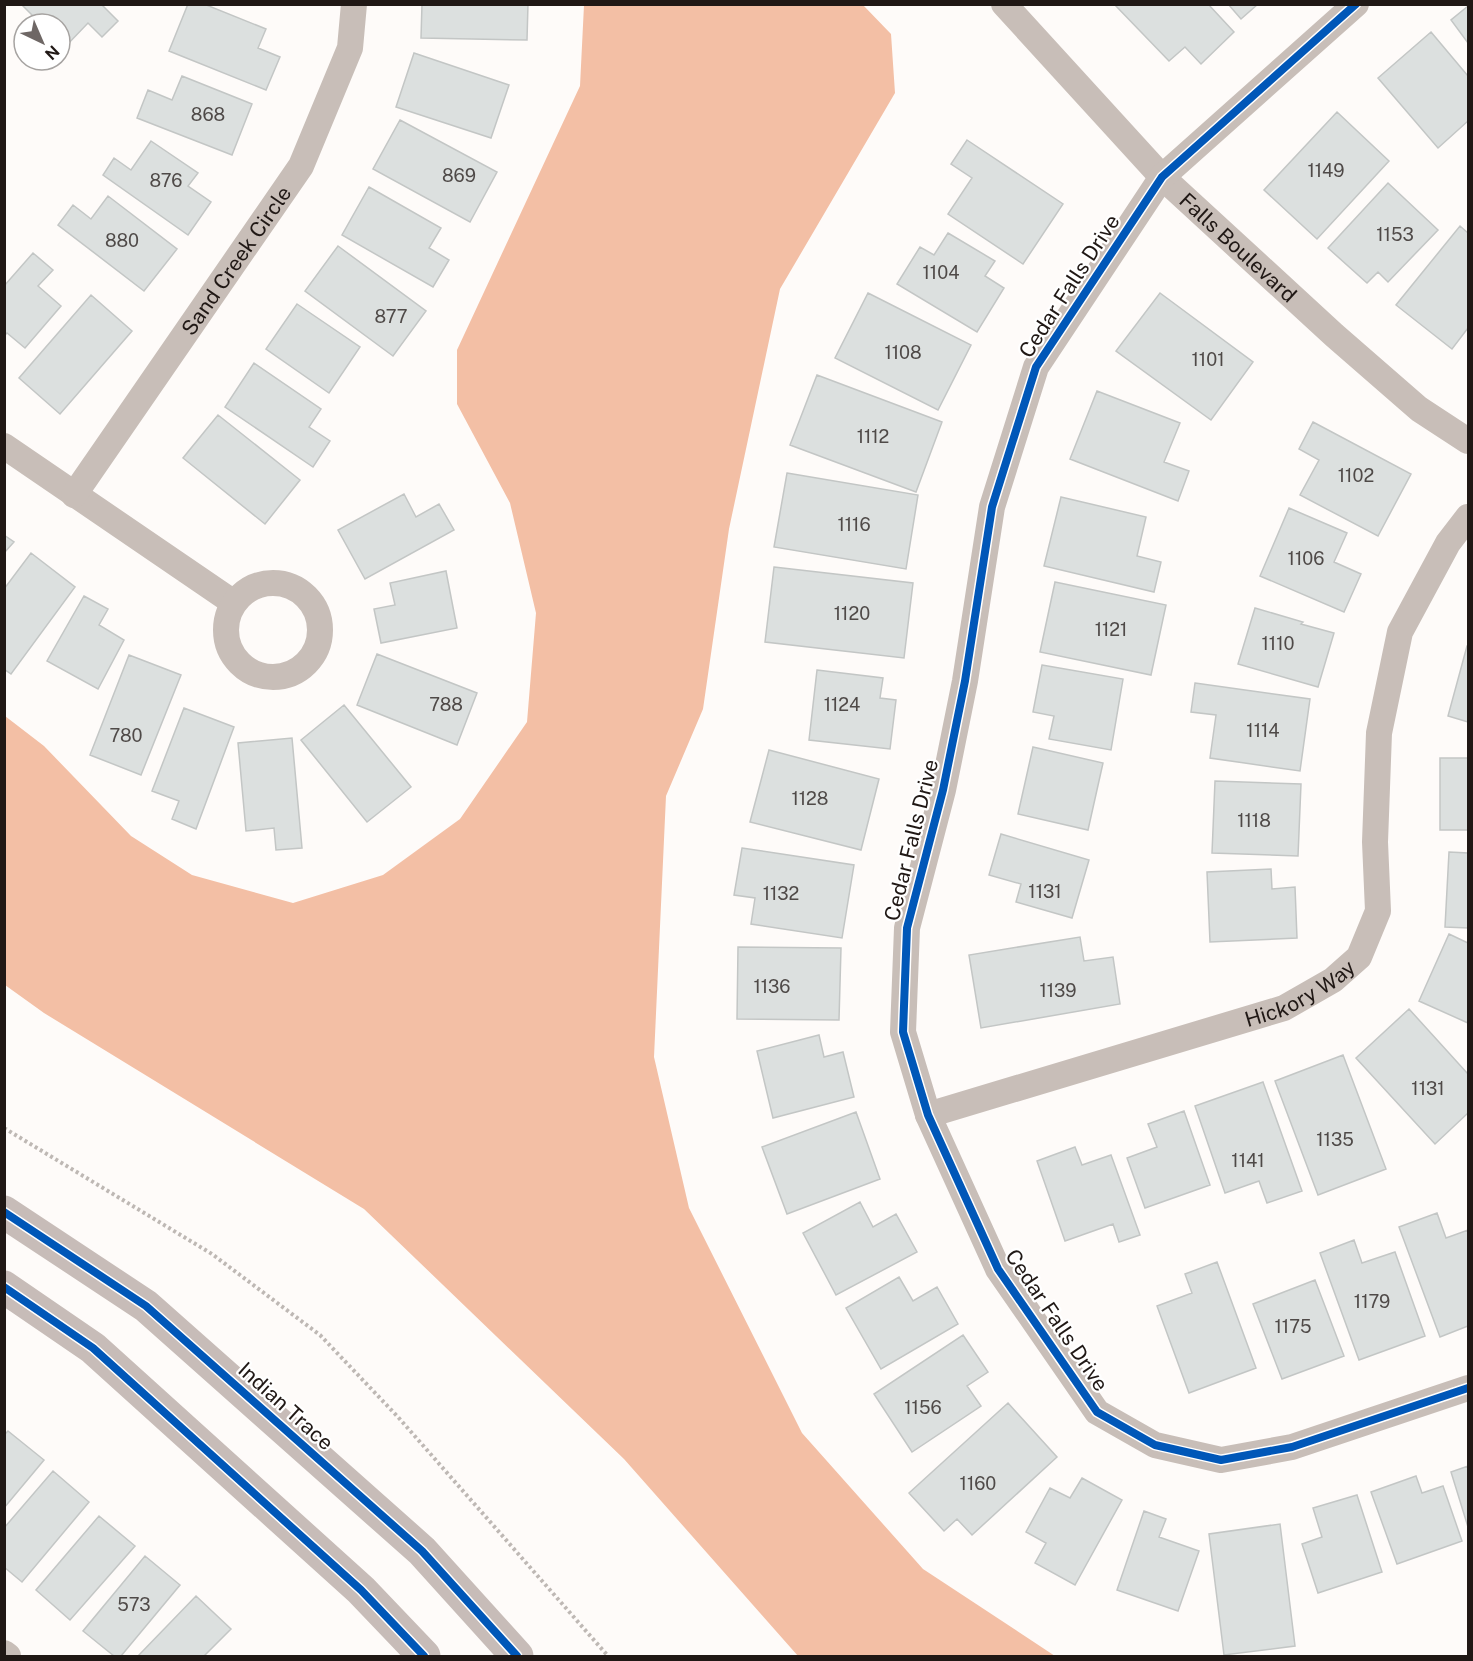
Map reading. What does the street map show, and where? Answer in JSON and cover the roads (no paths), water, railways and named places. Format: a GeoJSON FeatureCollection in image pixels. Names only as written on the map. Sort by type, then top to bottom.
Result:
{"type":"FeatureCollection","features":[{"type":"Feature","properties":{"kind":"main road","name":"Indian Trace"},"geometry":{"type":"LineString","coordinates":[[4,1212],[146,1306],[422,1551],[517,1656]]}},
{"type":"Feature","properties":{"kind":"main road"},"geometry":{"type":"LineString","coordinates":[[4,1287],[93,1348],[361,1590],[424,1656]]}},
{"type":"Feature","properties":{"kind":"street","name":"Sand Creek Circle"},"geometry":{"type":"LineString","coordinates":[[74,495],[301,166],[350,48],[354,4]]}},
{"type":"Feature","properties":{"kind":"street","name":"Falls Boulevard"},"geometry":{"type":"LineString","coordinates":[[1004,4],[1162,177],[1334,335],[1411,401],[1468,441]]}},
{"type":"Feature","properties":{"kind":"street","name":"Cedar Falls Drive"},"geometry":{"type":"LineString","coordinates":[[1356,4],[1162,177],[1036,368],[992,507],[965,681],[943,790],[907,928],[903,1032],[928,1115],[998,1269],[1096,1412],[1155,1445],[1221,1460],[1292,1447],[1468,1388]]}},
{"type":"Feature","properties":{"kind":"street"},"geometry":{"type":"LineString","coordinates":[[4,446],[234,603]]}},
{"type":"Feature","properties":{"kind":"street","name":"Hickory Way"},"geometry":{"type":"LineString","coordinates":[[928,1115],[1284,1008],[1333,980],[1359,957],[1378,911],[1375,842],[1379,733],[1400,632],[1448,543],[1468,518]]}},
{"type":"Feature","properties":{"kind":"street"},"geometry":{"type":"LineString","coordinates":[[4,1653],[9,1656]]}}]}
